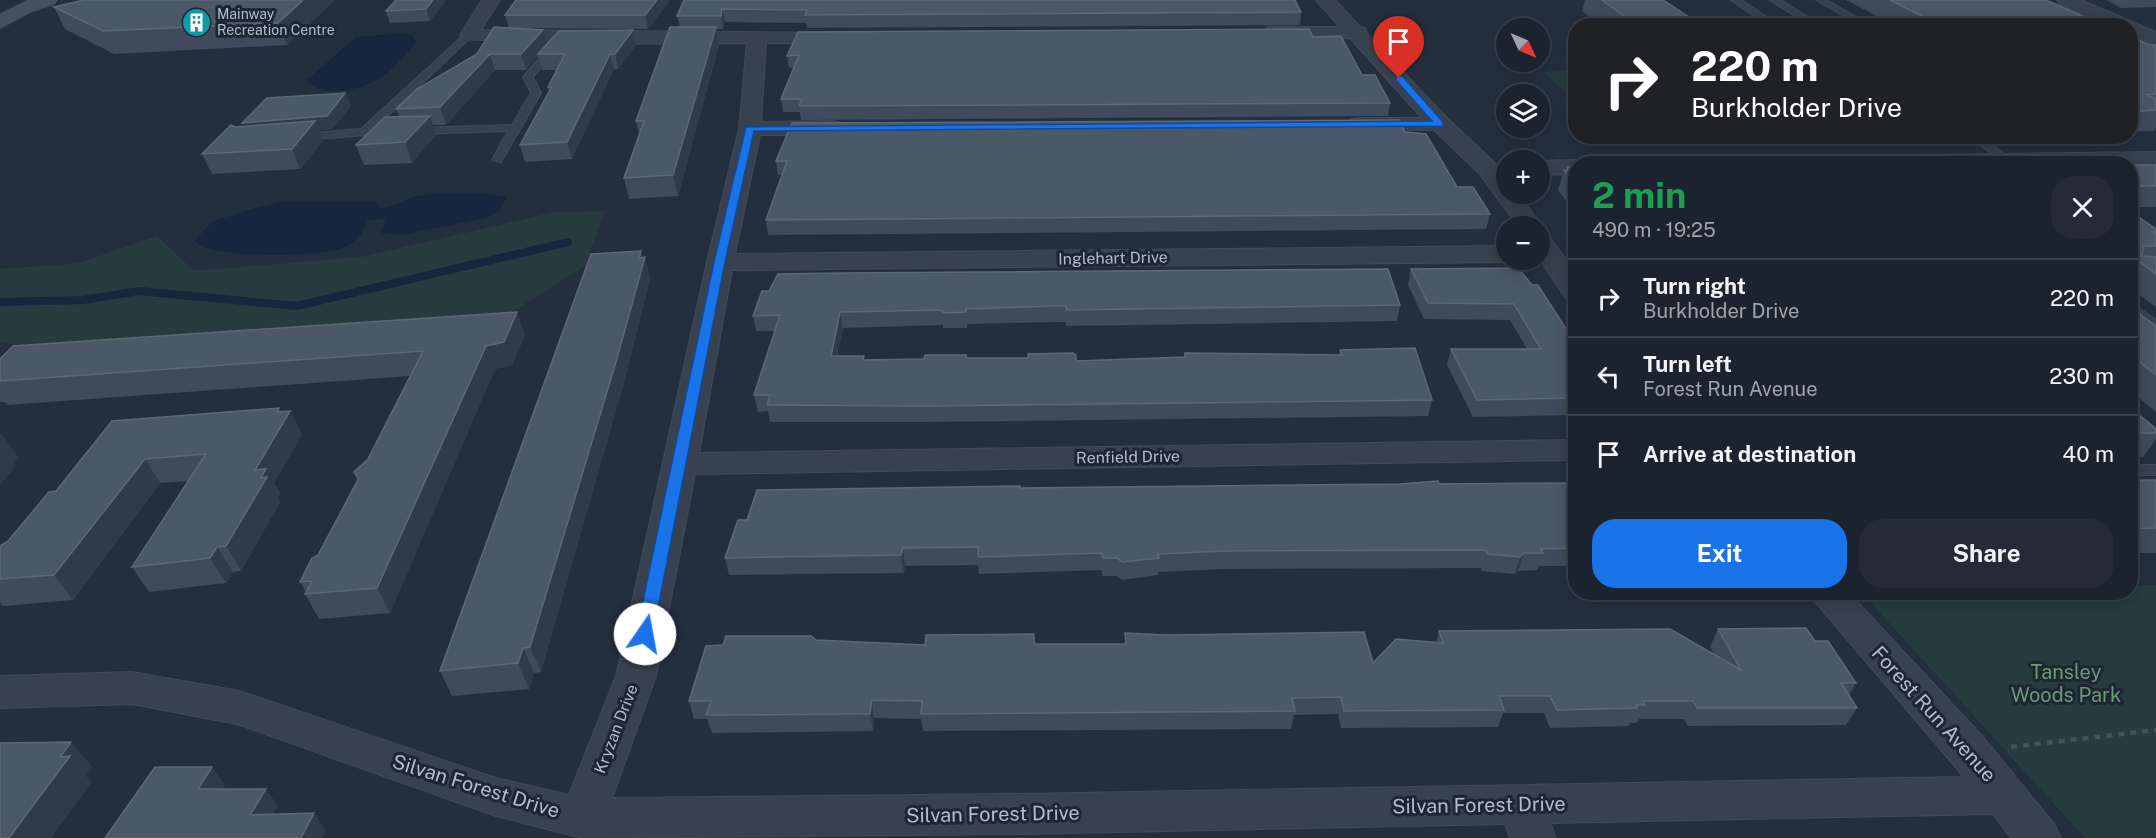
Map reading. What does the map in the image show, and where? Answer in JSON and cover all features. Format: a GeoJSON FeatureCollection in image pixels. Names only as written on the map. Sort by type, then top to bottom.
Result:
{"type":"FeatureCollection","features":[{"type":"Feature","properties":{"kind":"street"},"geometry":{"type":"LineString","coordinates":[[0,22],[22,4],[48,0]]}},
{"type":"Feature","properties":{"kind":"street"},"geometry":{"type":"LineString","coordinates":[[469,35],[491,0]]}},
{"type":"Feature","properties":{"kind":"street"},"geometry":{"type":"LineString","coordinates":[[1325,0],[1358,32],[1440,124],[1496,167]]}},
{"type":"Feature","properties":{"kind":"street"},"geometry":{"type":"LineString","coordinates":[[2066,0],[2107,18]]}},
{"type":"Feature","properties":{"kind":"street"},"geometry":{"type":"LineString","coordinates":[[2138,30],[2154,37]]}},
{"type":"Feature","properties":{"kind":"street"},"geometry":{"type":"LineString","coordinates":[[1254,33],[1358,32]]}},
{"type":"Feature","properties":{"kind":"street"},"geometry":{"type":"LineString","coordinates":[[469,35],[562,38],[852,37]]}},
{"type":"Feature","properties":{"kind":"street","name":"Kryzan Drive"},"geometry":{"type":"LineString","coordinates":[[582,818],[636,676],[681,464],[720,262],[750,129],[757,37]]}},
{"type":"Feature","properties":{"kind":"street"},"geometry":{"type":"LineString","coordinates":[[1342,124],[1440,124]]}},
{"type":"Feature","properties":{"kind":"street"},"geometry":{"type":"LineString","coordinates":[[750,129],[858,128]]}},
{"type":"Feature","properties":{"kind":"street"},"geometry":{"type":"LineString","coordinates":[[2138,159],[2156,159]]}},
{"type":"Feature","properties":{"kind":"street"},"geometry":{"type":"LineString","coordinates":[[1550,168],[1568,167]]}},
{"type":"Feature","properties":{"kind":"street","name":"Inglehart Drive"},"geometry":{"type":"LineString","coordinates":[[720,262],[1496,254]]}},
{"type":"Feature","properties":{"kind":"street"},"geometry":{"type":"LineString","coordinates":[[1550,258],[1568,278]]}},
{"type":"Feature","properties":{"kind":"street","name":"Renfield Drive"},"geometry":{"type":"LineString","coordinates":[[681,464],[1568,450]]}},
{"type":"Feature","properties":{"kind":"street","name":"Forest Run Avenue"},"geometry":{"type":"LineString","coordinates":[[1832,600],[2005,795],[2038,838]]}},
{"type":"Feature","properties":{"kind":"street","name":"Silvan Forest Drive"},"geometry":{"type":"LineString","coordinates":[[0,692],[132,688],[239,708],[496,797],[582,818],[1022,826],[1527,821],[2005,795]]}},
{"type":"Feature","properties":{"kind":"lane"},"geometry":{"type":"LineString","coordinates":[[1735,0],[1763,18]]}},
{"type":"Feature","properties":{"kind":"lane"},"geometry":{"type":"LineString","coordinates":[[1774,0],[1804,18]]}},
{"type":"Feature","properties":{"kind":"lane"},"geometry":{"type":"LineString","coordinates":[[1820,0],[1853,18]]}},
{"type":"Feature","properties":{"kind":"lane"},"geometry":{"type":"LineString","coordinates":[[364,132],[469,35]]}},
{"type":"Feature","properties":{"kind":"lane"},"geometry":{"type":"LineString","coordinates":[[2138,36],[2154,37]]}},
{"type":"Feature","properties":{"kind":"lane"},"geometry":{"type":"LineString","coordinates":[[497,160],[536,93],[528,77],[562,38]]}},
{"type":"Feature","properties":{"kind":"lane"},"geometry":{"type":"LineString","coordinates":[[410,131],[515,128]]}},
{"type":"Feature","properties":{"kind":"lane"},"geometry":{"type":"LineString","coordinates":[[288,138],[399,131]]}},
{"type":"Feature","properties":{"kind":"lane"},"geometry":{"type":"LineString","coordinates":[[1984,144],[2002,156]]}},
{"type":"Feature","properties":{"kind":"lane"},"geometry":{"type":"LineString","coordinates":[[2138,312],[2156,327]]}},
{"type":"Feature","properties":{"kind":"lane"},"geometry":{"type":"LineString","coordinates":[[2138,470],[2156,470]]}},
{"type":"Feature","properties":{"kind":"path"},"geometry":{"type":"LineString","coordinates":[[2045,745],[2156,730]]}},
{"type":"Feature","properties":{"kind":"green space"},"geometry":{"type":"Polygon","coordinates":[[[1568,70],[1568,94],[1543,72],[1568,70]]]}},
{"type":"Feature","properties":{"kind":"green space"},"geometry":{"type":"Polygon","coordinates":[[[605,211],[585,266],[509,314],[4,358],[14,344],[0,343],[0,269],[79,263],[157,236],[194,271],[361,257],[555,212],[605,211]]]}},
{"type":"Feature","properties":{"kind":"green space","name":"Tansley Woods Park"},"geometry":{"type":"Polygon","coordinates":[[[2138,585],[2156,585],[2156,838],[2085,838],[1868,600],[2138,600],[2138,585]]]}},
{"type":"Feature","properties":{"kind":"water"},"geometry":{"type":"Polygon","coordinates":[[[404,33],[412,35],[416,42],[390,70],[368,84],[334,91],[314,87],[307,80],[356,37],[404,33]]]}},
{"type":"Feature","properties":{"kind":"water"},"geometry":{"type":"Polygon","coordinates":[[[489,194],[507,197],[500,211],[486,218],[402,235],[381,233],[386,219],[368,220],[361,234],[349,245],[322,252],[281,255],[239,254],[208,248],[194,241],[213,221],[281,202],[377,202],[379,208],[423,195],[489,194]]]}},
{"type":"Feature","properties":{"kind":"building"},"geometry":{"type":"Polygon","coordinates":[[[84,0],[303,0],[278,23],[103,31],[54,7],[84,0]]]}},
{"type":"Feature","properties":{"kind":"building"},"geometry":{"type":"Polygon","coordinates":[[[396,0],[433,0],[426,9],[386,11],[396,0]]]}},
{"type":"Feature","properties":{"kind":"building"},"geometry":{"type":"Polygon","coordinates":[[[516,0],[657,0],[645,15],[505,15],[516,0]]]}},
{"type":"Feature","properties":{"kind":"building"},"geometry":{"type":"Polygon","coordinates":[[[684,0],[1295,0],[1301,12],[805,15],[807,10],[722,9],[721,16],[677,16],[684,0]]]}},
{"type":"Feature","properties":{"kind":"building"},"geometry":{"type":"Polygon","coordinates":[[[1602,0],[1663,0],[1690,18],[1627,18],[1602,0]]]}},
{"type":"Feature","properties":{"kind":"building"},"geometry":{"type":"Polygon","coordinates":[[[1890,0],[2046,0],[2087,18],[1926,18],[1890,0]]]}},
{"type":"Feature","properties":{"kind":"building"},"geometry":{"type":"Polygon","coordinates":[[[494,27],[543,30],[521,54],[490,54],[440,107],[396,109],[417,89],[477,54],[494,27]]]}},
{"type":"Feature","properties":{"kind":"building"},"geometry":{"type":"Polygon","coordinates":[[[670,27],[716,27],[673,175],[624,178],[644,121],[636,121],[670,27]]]}},
{"type":"Feature","properties":{"kind":"building"},"geometry":{"type":"Polygon","coordinates":[[[1309,29],[1313,37],[1341,36],[1362,75],[1375,75],[1390,103],[799,106],[802,99],[781,99],[799,55],[787,56],[798,32],[1309,29]]]}},
{"type":"Feature","properties":{"kind":"building"},"geometry":{"type":"Polygon","coordinates":[[[633,30],[615,54],[610,54],[567,142],[520,145],[551,88],[548,87],[565,54],[538,54],[559,31],[633,30]]]}},
{"type":"Feature","properties":{"kind":"building"},"geometry":{"type":"Polygon","coordinates":[[[2138,40],[2156,45],[2156,94],[2147,95],[2156,99],[2156,110],[2138,111],[2138,40]]]}},
{"type":"Feature","properties":{"kind":"building"},"geometry":{"type":"Polygon","coordinates":[[[345,93],[327,116],[242,123],[267,98],[345,93]]]}},
{"type":"Feature","properties":{"kind":"building"},"geometry":{"type":"Polygon","coordinates":[[[430,116],[405,142],[356,145],[385,117],[430,116]]]}},
{"type":"Feature","properties":{"kind":"building"},"geometry":{"type":"Polygon","coordinates":[[[1399,120],[1405,132],[1426,134],[1457,187],[1473,187],[1490,214],[766,220],[787,161],[776,161],[792,123],[1399,120]]]}},
{"type":"Feature","properties":{"kind":"building"},"geometry":{"type":"Polygon","coordinates":[[[315,121],[292,149],[202,154],[231,125],[235,127],[315,121]]]}},
{"type":"Feature","properties":{"kind":"building"},"geometry":{"type":"Polygon","coordinates":[[[2138,165],[2156,165],[2156,186],[2138,186],[2138,165]]]}},
{"type":"Feature","properties":{"kind":"building"},"geometry":{"type":"Polygon","coordinates":[[[2138,217],[2156,229],[2156,232],[2153,232],[2156,234],[2156,246],[2144,246],[2142,256],[2156,257],[2156,274],[2138,261],[2138,217]]]}},
{"type":"Feature","properties":{"kind":"building"},"geometry":{"type":"Polygon","coordinates":[[[641,251],[639,258],[645,257],[616,362],[530,647],[523,648],[518,663],[440,671],[591,254],[641,251]]]}},
{"type":"Feature","properties":{"kind":"building"},"geometry":{"type":"Polygon","coordinates":[[[1388,269],[1400,305],[1066,310],[1066,306],[1055,306],[966,309],[966,312],[942,313],[942,310],[840,312],[831,356],[864,356],[863,360],[924,359],[925,355],[966,355],[966,358],[1028,358],[1028,354],[1073,353],[1076,355],[1076,361],[1185,357],[1185,353],[1342,355],[1340,350],[1415,348],[1432,400],[926,406],[767,405],[770,395],[754,395],[780,315],[753,316],[762,291],[769,291],[778,274],[1388,269]]]}},
{"type":"Feature","properties":{"kind":"building"},"geometry":{"type":"Polygon","coordinates":[[[1411,269],[1520,270],[1532,285],[1538,285],[1568,332],[1568,398],[1477,400],[1451,349],[1541,349],[1514,304],[1428,303],[1411,269]]]}},
{"type":"Feature","properties":{"kind":"building"},"geometry":{"type":"Polygon","coordinates":[[[517,312],[504,342],[486,346],[377,588],[305,594],[312,581],[300,582],[312,558],[318,555],[359,478],[354,472],[368,459],[423,351],[0,381],[0,359],[13,346],[517,312]]]}},
{"type":"Feature","properties":{"kind":"building"},"geometry":{"type":"Polygon","coordinates":[[[2138,313],[2156,326],[2156,375],[2138,360],[2138,313]]]}},
{"type":"Feature","properties":{"kind":"building"},"geometry":{"type":"Polygon","coordinates":[[[279,408],[277,412],[290,411],[255,470],[266,469],[261,478],[267,477],[226,546],[217,547],[210,558],[132,567],[206,454],[145,459],[54,575],[0,579],[0,546],[8,541],[49,492],[56,491],[112,421],[279,408]]]}},
{"type":"Feature","properties":{"kind":"building"},"geometry":{"type":"Polygon","coordinates":[[[2138,414],[2156,429],[2156,433],[2138,433],[2138,414]]]}},
{"type":"Feature","properties":{"kind":"building"},"geometry":{"type":"Polygon","coordinates":[[[2138,480],[2156,480],[2156,528],[2138,529],[2138,480]]]}},
{"type":"Feature","properties":{"kind":"building"},"geometry":{"type":"Polygon","coordinates":[[[1438,481],[1439,484],[1568,483],[1568,548],[1541,549],[1543,553],[1524,553],[1520,557],[1487,554],[1486,550],[1225,551],[1158,554],[1159,558],[1122,562],[1117,558],[1103,558],[1102,553],[978,557],[978,547],[903,548],[901,555],[725,558],[738,520],[747,520],[757,490],[1400,484],[1438,481]]]}},
{"type":"Feature","properties":{"kind":"building"},"geometry":{"type":"Polygon","coordinates":[[[1806,628],[1815,641],[1828,641],[1856,683],[1841,683],[1857,708],[1697,708],[1693,701],[1643,701],[1645,705],[1636,705],[1637,708],[1557,710],[1550,696],[1499,696],[1504,710],[1344,711],[1341,697],[1292,698],[1295,711],[921,714],[922,701],[872,700],[870,714],[706,715],[711,701],[689,701],[706,646],[723,645],[726,636],[811,636],[816,640],[925,645],[926,635],[1034,634],[1034,644],[1126,644],[1125,633],[1167,635],[1364,632],[1373,663],[1396,639],[1443,643],[1439,631],[1670,629],[1741,670],[1718,629],[1806,628]]]}},
{"type":"Feature","properties":{"kind":"building"},"geometry":{"type":"Polygon","coordinates":[[[71,742],[60,757],[70,756],[9,838],[0,838],[0,743],[71,742]]]}},
{"type":"Feature","properties":{"kind":"building"},"geometry":{"type":"Polygon","coordinates":[[[155,767],[212,767],[198,789],[266,789],[250,815],[314,813],[301,838],[105,838],[155,767]]]}},
{"type":"Feature","properties":{"kind":"waterway"},"geometry":{"type":"LineString","coordinates":[[0,302],[83,300],[139,291],[297,306],[568,242]]}},
{"type":"Feature","properties":{"kind":"place","name":"Mainway Recreation Centre"},"geometry":{"type":"Point","coordinates":[196,22]}},
{"type":"Feature","properties":{"kind":"route"},"geometry":{"type":"LineString","coordinates":[[645,634],[720,262],[750,129],[1440,124],[1399,78]]}}]}
